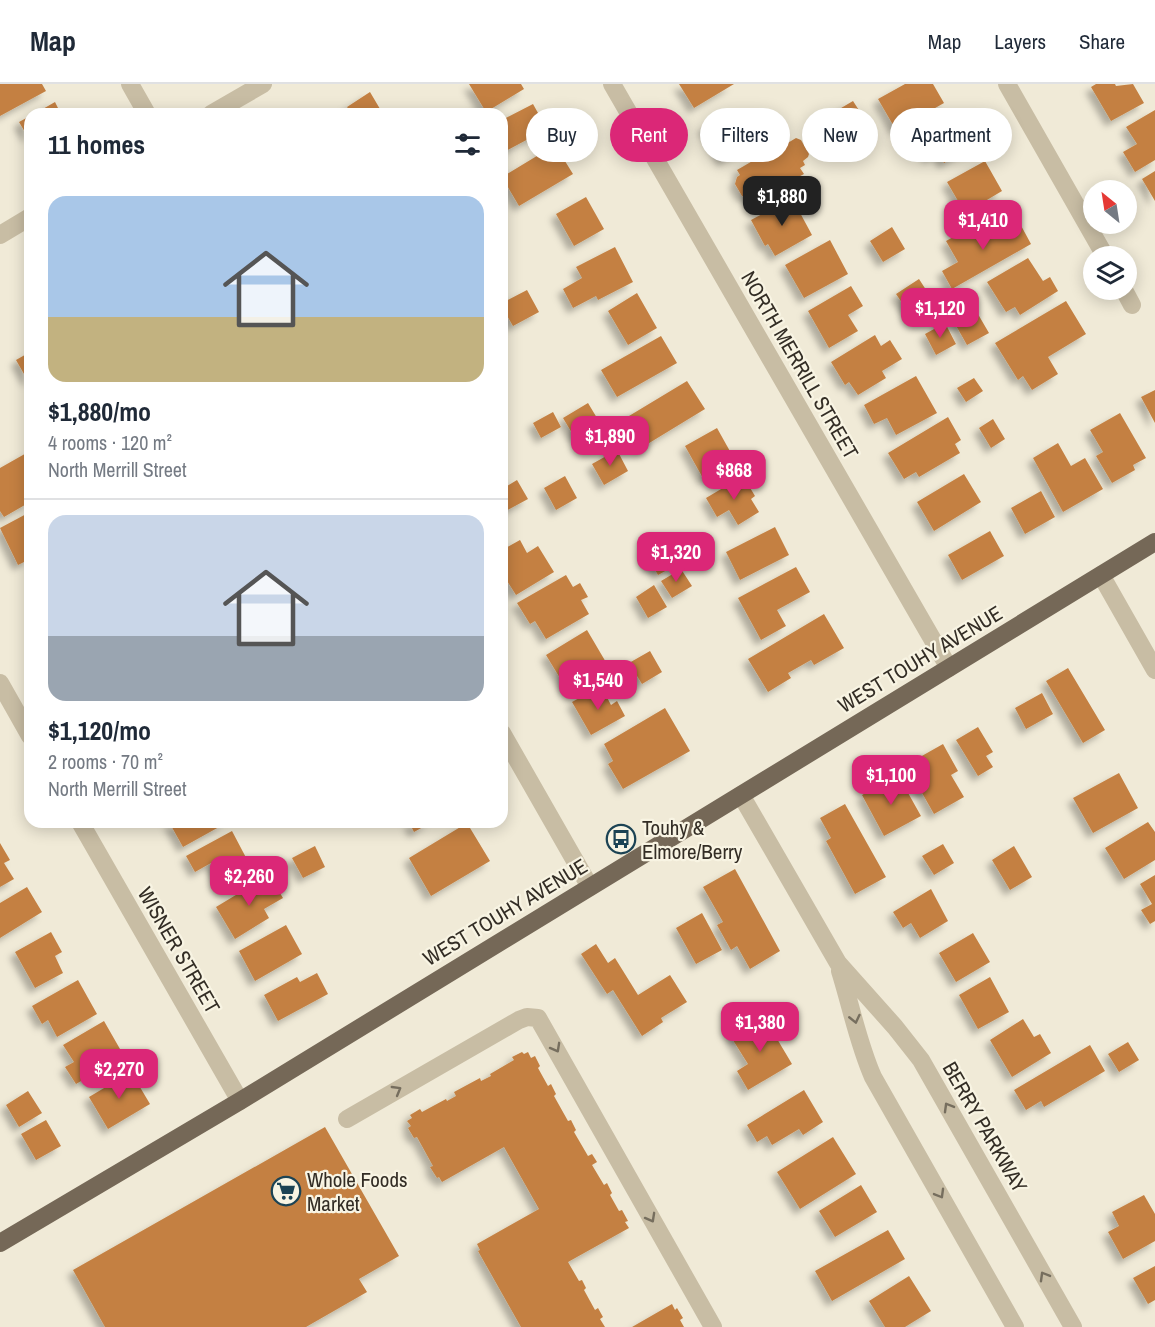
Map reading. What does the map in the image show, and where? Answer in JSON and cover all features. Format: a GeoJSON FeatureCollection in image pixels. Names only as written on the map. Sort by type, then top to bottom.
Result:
{"type":"FeatureCollection","features":[{"type":"Feature","properties":{"kind":"main road","name":"WEST TOUHY AVENUE"},"geometry":{"type":"LineString","coordinates":[[0,1243],[240,1101],[1155,542]]}},
{"type":"Feature","properties":{"kind":"street"},"geometry":{"type":"LineString","coordinates":[[130,84],[144,108]]}},
{"type":"Feature","properties":{"kind":"street"},"geometry":{"type":"LineString","coordinates":[[221,108],[263,84]]}},
{"type":"Feature","properties":{"kind":"street","name":"NORTH MERRILL STREET"},"geometry":{"type":"LineString","coordinates":[[612,84],[949,668]]}},
{"type":"Feature","properties":{"kind":"street"},"geometry":{"type":"LineString","coordinates":[[1007,84],[1099,246]]}},
{"type":"Feature","properties":{"kind":"street"},"geometry":{"type":"LineString","coordinates":[[0,234],[24,220]]}},
{"type":"Feature","properties":{"kind":"street"},"geometry":{"type":"LineString","coordinates":[[1101,575],[1155,670]]}},
{"type":"Feature","properties":{"kind":"street"},"geometry":{"type":"LineString","coordinates":[[0,683],[24,725]]}},
{"type":"Feature","properties":{"kind":"street"},"geometry":{"type":"LineString","coordinates":[[508,743],[590,886]]}},
{"type":"Feature","properties":{"kind":"street","name":"BERRY PARKWAY"},"geometry":{"type":"LineString","coordinates":[[741,795],[838,963],[921,1060],[1073,1327]]}},
{"type":"Feature","properties":{"kind":"street","name":"WISNER STREET"},"geometry":{"type":"LineString","coordinates":[[83,828],[240,1101]]}},
{"type":"Feature","properties":{"kind":"street","name":"BERRY PARKWAY"},"geometry":{"type":"LineString","coordinates":[[838,963],[864,1056],[873,1077],[1015,1327]]}},
{"type":"Feature","properties":{"kind":"street"},"geometry":{"type":"LineString","coordinates":[[346,1119],[519,1020],[527,1017],[538,1018],[713,1327]]}},
{"type":"Feature","properties":{"kind":"building"},"geometry":{"type":"Polygon","coordinates":[[[0,84],[42,84],[46,91],[0,116],[0,84]]]}},
{"type":"Feature","properties":{"kind":"building"},"geometry":{"type":"Polygon","coordinates":[[[469,84],[521,84],[524,89],[493,108],[484,108],[469,84]]]}},
{"type":"Feature","properties":{"kind":"building"},"geometry":{"type":"Polygon","coordinates":[[[679,84],[734,84],[694,108],[679,84]]]}},
{"type":"Feature","properties":{"kind":"building"},"geometry":{"type":"Polygon","coordinates":[[[905,84],[933,84],[944,103],[935,108],[890,108],[890,120],[878,99],[905,84]]]}},
{"type":"Feature","properties":{"kind":"building"},"geometry":{"type":"Polygon","coordinates":[[[1096,84],[1115,84],[1116,86],[1133,84],[1144,103],[1111,121],[1091,87],[1096,84]]]}},
{"type":"Feature","properties":{"kind":"building"},"geometry":{"type":"Polygon","coordinates":[[[370,92],[379,108],[348,108],[370,92]]]}},
{"type":"Feature","properties":{"kind":"building"},"geometry":{"type":"Polygon","coordinates":[[[853,101],[858,108],[841,108],[853,101]]]}},
{"type":"Feature","properties":{"kind":"building"},"geometry":{"type":"Polygon","coordinates":[[[55,102],[58,108],[44,108],[55,102]]]}},
{"type":"Feature","properties":{"kind":"building"},"geometry":{"type":"Polygon","coordinates":[[[533,104],[535,108],[526,108],[526,140],[508,150],[508,117],[533,104]]]}},
{"type":"Feature","properties":{"kind":"building"},"geometry":{"type":"Polygon","coordinates":[[[1155,110],[1155,160],[1135,172],[1123,152],[1137,144],[1126,127],[1155,110]]]}},
{"type":"Feature","properties":{"kind":"building"},"geometry":{"type":"Polygon","coordinates":[[[24,119],[24,130],[19,122],[24,119]]]}},
{"type":"Feature","properties":{"kind":"building"},"geometry":{"type":"Polygon","coordinates":[[[796,138],[802,142],[802,162],[805,165],[800,168],[804,174],[777,188],[779,190],[768,196],[766,194],[753,202],[750,197],[742,196],[735,184],[740,175],[737,170],[751,162],[790,162],[790,142],[796,138]]]}},
{"type":"Feature","properties":{"kind":"building"},"geometry":{"type":"Polygon","coordinates":[[[527,162],[566,162],[573,174],[519,206],[508,187],[508,173],[527,162]]]}},
{"type":"Feature","properties":{"kind":"building"},"geometry":{"type":"Polygon","coordinates":[[[986,162],[1002,191],[965,213],[947,182],[986,162]]]}},
{"type":"Feature","properties":{"kind":"building"},"geometry":{"type":"Polygon","coordinates":[[[1155,171],[1155,201],[1142,179],[1155,171]]]}},
{"type":"Feature","properties":{"kind":"building"},"geometry":{"type":"Polygon","coordinates":[[[586,197],[604,229],[574,246],[556,214],[586,197]]]}},
{"type":"Feature","properties":{"kind":"building"},"geometry":{"type":"Polygon","coordinates":[[[792,198],[812,235],[775,256],[768,244],[765,246],[751,220],[792,198]]]}},
{"type":"Feature","properties":{"kind":"building"},"geometry":{"type":"Polygon","coordinates":[[[1018,220],[1031,244],[952,289],[942,271],[958,262],[946,241],[979,223],[987,237],[1018,220]]]}},
{"type":"Feature","properties":{"kind":"building"},"geometry":{"type":"Polygon","coordinates":[[[892,227],[905,249],[883,262],[870,241],[892,227]]]}},
{"type":"Feature","properties":{"kind":"building"},"geometry":{"type":"Polygon","coordinates":[[[830,240],[848,274],[804,298],[785,265],[830,240]]]}},
{"type":"Feature","properties":{"kind":"building"},"geometry":{"type":"Polygon","coordinates":[[[615,247],[633,282],[598,300],[596,296],[573,308],[563,289],[582,278],[576,267],[615,247]]]}},
{"type":"Feature","properties":{"kind":"building"},"geometry":{"type":"Polygon","coordinates":[[[1028,258],[1043,281],[1050,277],[1058,291],[1020,315],[1015,307],[1006,312],[987,282],[1028,258]]]}},
{"type":"Feature","properties":{"kind":"building"},"geometry":{"type":"Polygon","coordinates":[[[919,279],[930,296],[907,310],[896,294],[919,279]]]}},
{"type":"Feature","properties":{"kind":"building"},"geometry":{"type":"Polygon","coordinates":[[[851,286],[863,306],[848,315],[858,331],[829,348],[808,311],[851,286]]]}},
{"type":"Feature","properties":{"kind":"building"},"geometry":{"type":"Polygon","coordinates":[[[527,290],[539,312],[513,326],[508,317],[508,300],[527,290]]]}},
{"type":"Feature","properties":{"kind":"building"},"geometry":{"type":"Polygon","coordinates":[[[637,293],[657,328],[628,345],[608,311],[637,293]]]}},
{"type":"Feature","properties":{"kind":"building"},"geometry":{"type":"Polygon","coordinates":[[[1066,301],[1086,334],[1048,357],[1058,374],[1032,390],[1023,376],[1018,380],[995,343],[1066,301]]]}},
{"type":"Feature","properties":{"kind":"building"},"geometry":{"type":"Polygon","coordinates":[[[975,309],[989,333],[967,345],[954,322],[975,309]]]}},
{"type":"Feature","properties":{"kind":"building"},"geometry":{"type":"Polygon","coordinates":[[[945,323],[956,344],[936,355],[925,334],[945,323]]]}},
{"type":"Feature","properties":{"kind":"building"},"geometry":{"type":"Polygon","coordinates":[[[875,335],[881,346],[890,340],[902,359],[882,371],[886,378],[858,395],[849,382],[845,385],[831,362],[875,335]]]}},
{"type":"Feature","properties":{"kind":"building"},"geometry":{"type":"Polygon","coordinates":[[[661,336],[677,363],[617,397],[601,370],[661,336]]]}},
{"type":"Feature","properties":{"kind":"building"},"geometry":{"type":"Polygon","coordinates":[[[24,355],[24,374],[16,360],[24,355]]]}},
{"type":"Feature","properties":{"kind":"building"},"geometry":{"type":"Polygon","coordinates":[[[916,376],[937,413],[896,435],[887,418],[874,424],[864,405],[916,376]]]}},
{"type":"Feature","properties":{"kind":"building"},"geometry":{"type":"Polygon","coordinates":[[[974,378],[983,391],[966,402],[957,388],[974,378]]]}},
{"type":"Feature","properties":{"kind":"building"},"geometry":{"type":"Polygon","coordinates":[[[687,381],[705,409],[641,448],[624,419],[687,381]]]}},
{"type":"Feature","properties":{"kind":"building"},"geometry":{"type":"Polygon","coordinates":[[[1155,390],[1155,423],[1141,397],[1155,390]]]}},
{"type":"Feature","properties":{"kind":"building"},"geometry":{"type":"Polygon","coordinates":[[[588,403],[600,423],[575,438],[563,418],[588,403]]]}},
{"type":"Feature","properties":{"kind":"building"},"geometry":{"type":"Polygon","coordinates":[[[553,412],[561,427],[541,438],[533,423],[553,412]]]}},
{"type":"Feature","properties":{"kind":"building"},"geometry":{"type":"Polygon","coordinates":[[[1120,413],[1146,458],[1133,465],[1135,470],[1112,483],[1096,456],[1103,452],[1090,430],[1120,413]]]}},
{"type":"Feature","properties":{"kind":"building"},"geometry":{"type":"Polygon","coordinates":[[[948,417],[961,440],[955,444],[960,453],[919,477],[916,472],[904,479],[888,453],[948,417]]]}},
{"type":"Feature","properties":{"kind":"building"},"geometry":{"type":"Polygon","coordinates":[[[993,419],[1005,439],[991,448],[979,428],[993,419]]]}},
{"type":"Feature","properties":{"kind":"building"},"geometry":{"type":"Polygon","coordinates":[[[717,428],[736,462],[704,480],[685,446],[717,428]]]}},
{"type":"Feature","properties":{"kind":"building"},"geometry":{"type":"Polygon","coordinates":[[[1058,443],[1071,466],[1085,458],[1103,489],[1063,512],[1033,458],[1058,443]]]}},
{"type":"Feature","properties":{"kind":"building"},"geometry":{"type":"Polygon","coordinates":[[[617,450],[628,471],[604,485],[592,464],[617,450]]]}},
{"type":"Feature","properties":{"kind":"building"},"geometry":{"type":"Polygon","coordinates":[[[24,454],[24,505],[4,517],[0,511],[0,468],[24,454]]]}},
{"type":"Feature","properties":{"kind":"building"},"geometry":{"type":"Polygon","coordinates":[[[964,474],[981,502],[934,531],[917,502],[964,474]]]}},
{"type":"Feature","properties":{"kind":"building"},"geometry":{"type":"Polygon","coordinates":[[[565,476],[577,498],[556,510],[544,488],[565,476]]]}},
{"type":"Feature","properties":{"kind":"building"},"geometry":{"type":"Polygon","coordinates":[[[743,476],[755,496],[751,499],[759,512],[738,525],[729,510],[717,517],[706,498],[743,476]]]}},
{"type":"Feature","properties":{"kind":"building"},"geometry":{"type":"Polygon","coordinates":[[[517,480],[528,499],[508,510],[508,485],[517,480]]]}},
{"type":"Feature","properties":{"kind":"building"},"geometry":{"type":"Polygon","coordinates":[[[1041,491],[1055,517],[1025,534],[1011,508],[1041,491]]]}},
{"type":"Feature","properties":{"kind":"building"},"geometry":{"type":"Polygon","coordinates":[[[24,515],[24,562],[18,565],[0,528],[24,515]]]}},
{"type":"Feature","properties":{"kind":"building"},"geometry":{"type":"Polygon","coordinates":[[[775,527],[789,555],[740,580],[726,552],[775,527]]]}},
{"type":"Feature","properties":{"kind":"building"},"geometry":{"type":"Polygon","coordinates":[[[990,531],[1004,556],[962,580],[948,555],[990,531]]]}},
{"type":"Feature","properties":{"kind":"building"},"geometry":{"type":"Polygon","coordinates":[[[667,538],[680,563],[658,575],[644,550],[667,538]]]}},
{"type":"Feature","properties":{"kind":"building"},"geometry":{"type":"Polygon","coordinates":[[[520,540],[527,553],[538,546],[554,572],[516,595],[508,582],[508,547],[520,540]]]}},
{"type":"Feature","properties":{"kind":"building"},"geometry":{"type":"Polygon","coordinates":[[[796,567],[810,592],[777,610],[786,626],[761,640],[738,598],[796,567]]]}},
{"type":"Feature","properties":{"kind":"building"},"geometry":{"type":"Polygon","coordinates":[[[681,569],[692,586],[672,598],[661,581],[681,569]]]}},
{"type":"Feature","properties":{"kind":"building"},"geometry":{"type":"Polygon","coordinates":[[[566,575],[573,587],[580,583],[588,597],[581,600],[589,614],[546,639],[535,621],[530,624],[517,603],[566,575]]]}},
{"type":"Feature","properties":{"kind":"building"},"geometry":{"type":"Polygon","coordinates":[[[654,585],[667,607],[648,618],[636,597],[654,585]]]}},
{"type":"Feature","properties":{"kind":"building"},"geometry":{"type":"Polygon","coordinates":[[[824,614],[844,648],[814,665],[811,660],[788,673],[791,678],[768,692],[748,659],[824,614]]]}},
{"type":"Feature","properties":{"kind":"building"},"geometry":{"type":"Polygon","coordinates":[[[587,630],[607,664],[566,688],[546,655],[587,630]]]}},
{"type":"Feature","properties":{"kind":"building"},"geometry":{"type":"Polygon","coordinates":[[[650,651],[662,672],[642,684],[629,663],[650,651]]]}},
{"type":"Feature","properties":{"kind":"building"},"geometry":{"type":"Polygon","coordinates":[[[1068,668],[1105,730],[1083,743],[1046,681],[1068,668]]]}},
{"type":"Feature","properties":{"kind":"building"},"geometry":{"type":"Polygon","coordinates":[[[601,686],[611,705],[617,701],[625,716],[591,735],[572,702],[601,686]]]}},
{"type":"Feature","properties":{"kind":"building"},"geometry":{"type":"Polygon","coordinates":[[[1042,693],[1053,714],[1026,729],[1015,708],[1042,693]]]}},
{"type":"Feature","properties":{"kind":"building"},"geometry":{"type":"Polygon","coordinates":[[[665,708],[690,751],[623,789],[608,764],[613,761],[604,744],[665,708]]]}},
{"type":"Feature","properties":{"kind":"building"},"geometry":{"type":"Polygon","coordinates":[[[978,727],[993,752],[986,756],[993,767],[978,776],[956,740],[978,727]]]}},
{"type":"Feature","properties":{"kind":"building"},"geometry":{"type":"Polygon","coordinates":[[[943,744],[958,771],[951,775],[964,797],[934,814],[909,770],[923,762],[920,757],[943,744]]]}},
{"type":"Feature","properties":{"kind":"building"},"geometry":{"type":"Polygon","coordinates":[[[1119,773],[1138,808],[1093,833],[1073,798],[1119,773]]]}},
{"type":"Feature","properties":{"kind":"building"},"geometry":{"type":"Polygon","coordinates":[[[898,775],[921,816],[884,836],[862,795],[898,775]]]}},
{"type":"Feature","properties":{"kind":"building"},"geometry":{"type":"Polygon","coordinates":[[[845,804],[886,877],[855,894],[826,841],[831,838],[820,818],[845,804]]]}},
{"type":"Feature","properties":{"kind":"building"},"geometry":{"type":"Polygon","coordinates":[[[1148,822],[1155,832],[1155,860],[1124,879],[1105,848],[1148,822]]]}},
{"type":"Feature","properties":{"kind":"building"},"geometry":{"type":"Polygon","coordinates":[[[172,828],[217,828],[183,847],[172,828]]]}},
{"type":"Feature","properties":{"kind":"building"},"geometry":{"type":"Polygon","coordinates":[[[459,828],[470,828],[490,861],[431,896],[409,858],[459,828]]]}},
{"type":"Feature","properties":{"kind":"building"},"geometry":{"type":"Polygon","coordinates":[[[232,831],[252,869],[223,885],[211,863],[195,872],[186,856],[232,831]]]}},
{"type":"Feature","properties":{"kind":"building"},"geometry":{"type":"Polygon","coordinates":[[[0,843],[10,860],[4,863],[14,879],[0,887],[0,843]]]}},
{"type":"Feature","properties":{"kind":"building"},"geometry":{"type":"Polygon","coordinates":[[[943,844],[954,863],[934,875],[922,856],[943,844]]]}},
{"type":"Feature","properties":{"kind":"building"},"geometry":{"type":"Polygon","coordinates":[[[315,846],[325,867],[303,878],[292,858],[315,846]]]}},
{"type":"Feature","properties":{"kind":"building"},"geometry":{"type":"Polygon","coordinates":[[[1014,846],[1032,877],[1010,890],[992,860],[1014,846]]]}},
{"type":"Feature","properties":{"kind":"building"},"geometry":{"type":"Polygon","coordinates":[[[735,869],[780,951],[750,969],[737,946],[731,950],[717,925],[723,922],[703,887],[735,869]]]}},
{"type":"Feature","properties":{"kind":"building"},"geometry":{"type":"Polygon","coordinates":[[[269,875],[283,898],[264,909],[269,918],[235,939],[216,907],[269,875]]]}},
{"type":"Feature","properties":{"kind":"building"},"geometry":{"type":"Polygon","coordinates":[[[1155,875],[1155,921],[1150,924],[1141,910],[1152,904],[1140,884],[1155,875]]]}},
{"type":"Feature","properties":{"kind":"building"},"geometry":{"type":"Polygon","coordinates":[[[27,887],[42,912],[0,938],[0,903],[27,887]]]}},
{"type":"Feature","properties":{"kind":"building"},"geometry":{"type":"Polygon","coordinates":[[[931,889],[948,921],[920,938],[911,923],[903,928],[893,912],[931,889]]]}},
{"type":"Feature","properties":{"kind":"building"},"geometry":{"type":"Polygon","coordinates":[[[702,913],[722,950],[696,964],[676,928],[702,913]]]}},
{"type":"Feature","properties":{"kind":"building"},"geometry":{"type":"Polygon","coordinates":[[[286,925],[302,954],[255,981],[239,951],[286,925]]]}},
{"type":"Feature","properties":{"kind":"building"},"geometry":{"type":"Polygon","coordinates":[[[51,932],[62,952],[55,956],[63,973],[35,988],[15,952],[51,932]]]}},
{"type":"Feature","properties":{"kind":"building"},"geometry":{"type":"Polygon","coordinates":[[[973,933],[990,962],[956,982],[939,953],[973,933]]]}},
{"type":"Feature","properties":{"kind":"building"},"geometry":{"type":"Polygon","coordinates":[[[596,944],[608,963],[615,958],[638,995],[670,975],[687,1002],[661,1018],[663,1022],[642,1036],[613,990],[607,994],[581,954],[596,944]]]}},
{"type":"Feature","properties":{"kind":"building"},"geometry":{"type":"Polygon","coordinates":[[[317,973],[328,994],[278,1021],[264,995],[297,977],[300,982],[317,973]]]}},
{"type":"Feature","properties":{"kind":"building"},"geometry":{"type":"Polygon","coordinates":[[[990,977],[1009,1012],[978,1029],[959,995],[990,977]]]}},
{"type":"Feature","properties":{"kind":"building"},"geometry":{"type":"Polygon","coordinates":[[[78,980],[97,1014],[57,1037],[48,1020],[42,1024],[32,1006],[78,980]]]}},
{"type":"Feature","properties":{"kind":"building"},"geometry":{"type":"Polygon","coordinates":[[[764,1017],[792,1064],[748,1090],[737,1071],[748,1064],[731,1037],[764,1017]]]}},
{"type":"Feature","properties":{"kind":"building"},"geometry":{"type":"Polygon","coordinates":[[[1023,1019],[1034,1037],[1040,1034],[1051,1053],[1012,1077],[990,1040],[1023,1019]]]}},
{"type":"Feature","properties":{"kind":"building"},"geometry":{"type":"Polygon","coordinates":[[[104,1021],[124,1056],[76,1084],[65,1067],[74,1062],[63,1045],[104,1021]]]}},
{"type":"Feature","properties":{"kind":"building"},"geometry":{"type":"Polygon","coordinates":[[[1128,1042],[1139,1060],[1119,1072],[1108,1054],[1128,1042]]]}},
{"type":"Feature","properties":{"kind":"building"},"geometry":{"type":"Polygon","coordinates":[[[1090,1045],[1105,1071],[1044,1107],[1041,1101],[1026,1110],[1014,1090],[1090,1045]]]}},
{"type":"Feature","properties":{"kind":"building"},"geometry":{"type":"Polygon","coordinates":[[[522,1052],[524,1054],[528,1052],[531,1058],[535,1056],[540,1066],[538,1068],[548,1086],[551,1084],[556,1094],[554,1096],[568,1121],[571,1120],[576,1130],[574,1132],[588,1156],[592,1154],[597,1162],[592,1165],[604,1185],[607,1183],[612,1193],[610,1195],[628,1221],[625,1222],[629,1228],[568,1262],[579,1281],[582,1280],[586,1288],[584,1290],[595,1310],[598,1308],[603,1317],[600,1319],[605,1327],[521,1327],[478,1251],[480,1250],[477,1244],[539,1209],[504,1147],[442,1182],[430,1167],[433,1166],[417,1137],[414,1138],[408,1128],[411,1126],[407,1121],[412,1118],[410,1115],[420,1109],[422,1112],[456,1096],[454,1092],[480,1078],[481,1081],[491,1076],[490,1074],[514,1060],[512,1057],[522,1052]]]}},
{"type":"Feature","properties":{"kind":"building"},"geometry":{"type":"Polygon","coordinates":[[[131,1072],[150,1104],[108,1129],[89,1097],[131,1072]]]}},
{"type":"Feature","properties":{"kind":"building"},"geometry":{"type":"Polygon","coordinates":[[[804,1090],[823,1122],[803,1135],[799,1129],[772,1145],[767,1136],[757,1142],[747,1125],[804,1090]]]}},
{"type":"Feature","properties":{"kind":"building"},"geometry":{"type":"Polygon","coordinates":[[[28,1091],[42,1113],[19,1127],[6,1105],[28,1091]]]}},
{"type":"Feature","properties":{"kind":"building"},"geometry":{"type":"Polygon","coordinates":[[[46,1120],[61,1146],[36,1160],[21,1134],[46,1120]]]}},
{"type":"Feature","properties":{"kind":"building","name":"Whole Foods Market"},"geometry":{"type":"Polygon","coordinates":[[[325,1127],[399,1256],[359,1279],[367,1292],[306,1327],[105,1327],[73,1270],[325,1127]]]}},
{"type":"Feature","properties":{"kind":"building"},"geometry":{"type":"Polygon","coordinates":[[[833,1137],[856,1174],[800,1209],[777,1172],[833,1137]]]}},
{"type":"Feature","properties":{"kind":"building"},"geometry":{"type":"Polygon","coordinates":[[[861,1185],[877,1212],[835,1237],[819,1211],[861,1185]]]}},
{"type":"Feature","properties":{"kind":"building"},"geometry":{"type":"Polygon","coordinates":[[[1144,1195],[1155,1214],[1155,1241],[1123,1259],[1108,1232],[1119,1226],[1112,1212],[1144,1195]]]}},
{"type":"Feature","properties":{"kind":"building"},"geometry":{"type":"Polygon","coordinates":[[[888,1230],[905,1259],[832,1301],[815,1271],[888,1230]]]}},
{"type":"Feature","properties":{"kind":"building"},"geometry":{"type":"Polygon","coordinates":[[[1155,1266],[1155,1300],[1148,1304],[1133,1278],[1155,1266]]]}},
{"type":"Feature","properties":{"kind":"building"},"geometry":{"type":"Polygon","coordinates":[[[909,1276],[931,1311],[905,1327],[885,1327],[869,1301],[909,1276]]]}},
{"type":"Feature","properties":{"kind":"building"},"geometry":{"type":"Polygon","coordinates":[[[672,1304],[683,1318],[680,1320],[684,1327],[632,1327],[672,1304]]]}},
{"type":"Feature","properties":{"kind":"place","name":"Touhy & Elmore/Berry"},"geometry":{"type":"Point","coordinates":[621,839]}},
{"type":"Feature","properties":{"kind":"place","name":"Whole Foods Market"},"geometry":{"type":"Point","coordinates":[286,1191]}}]}
